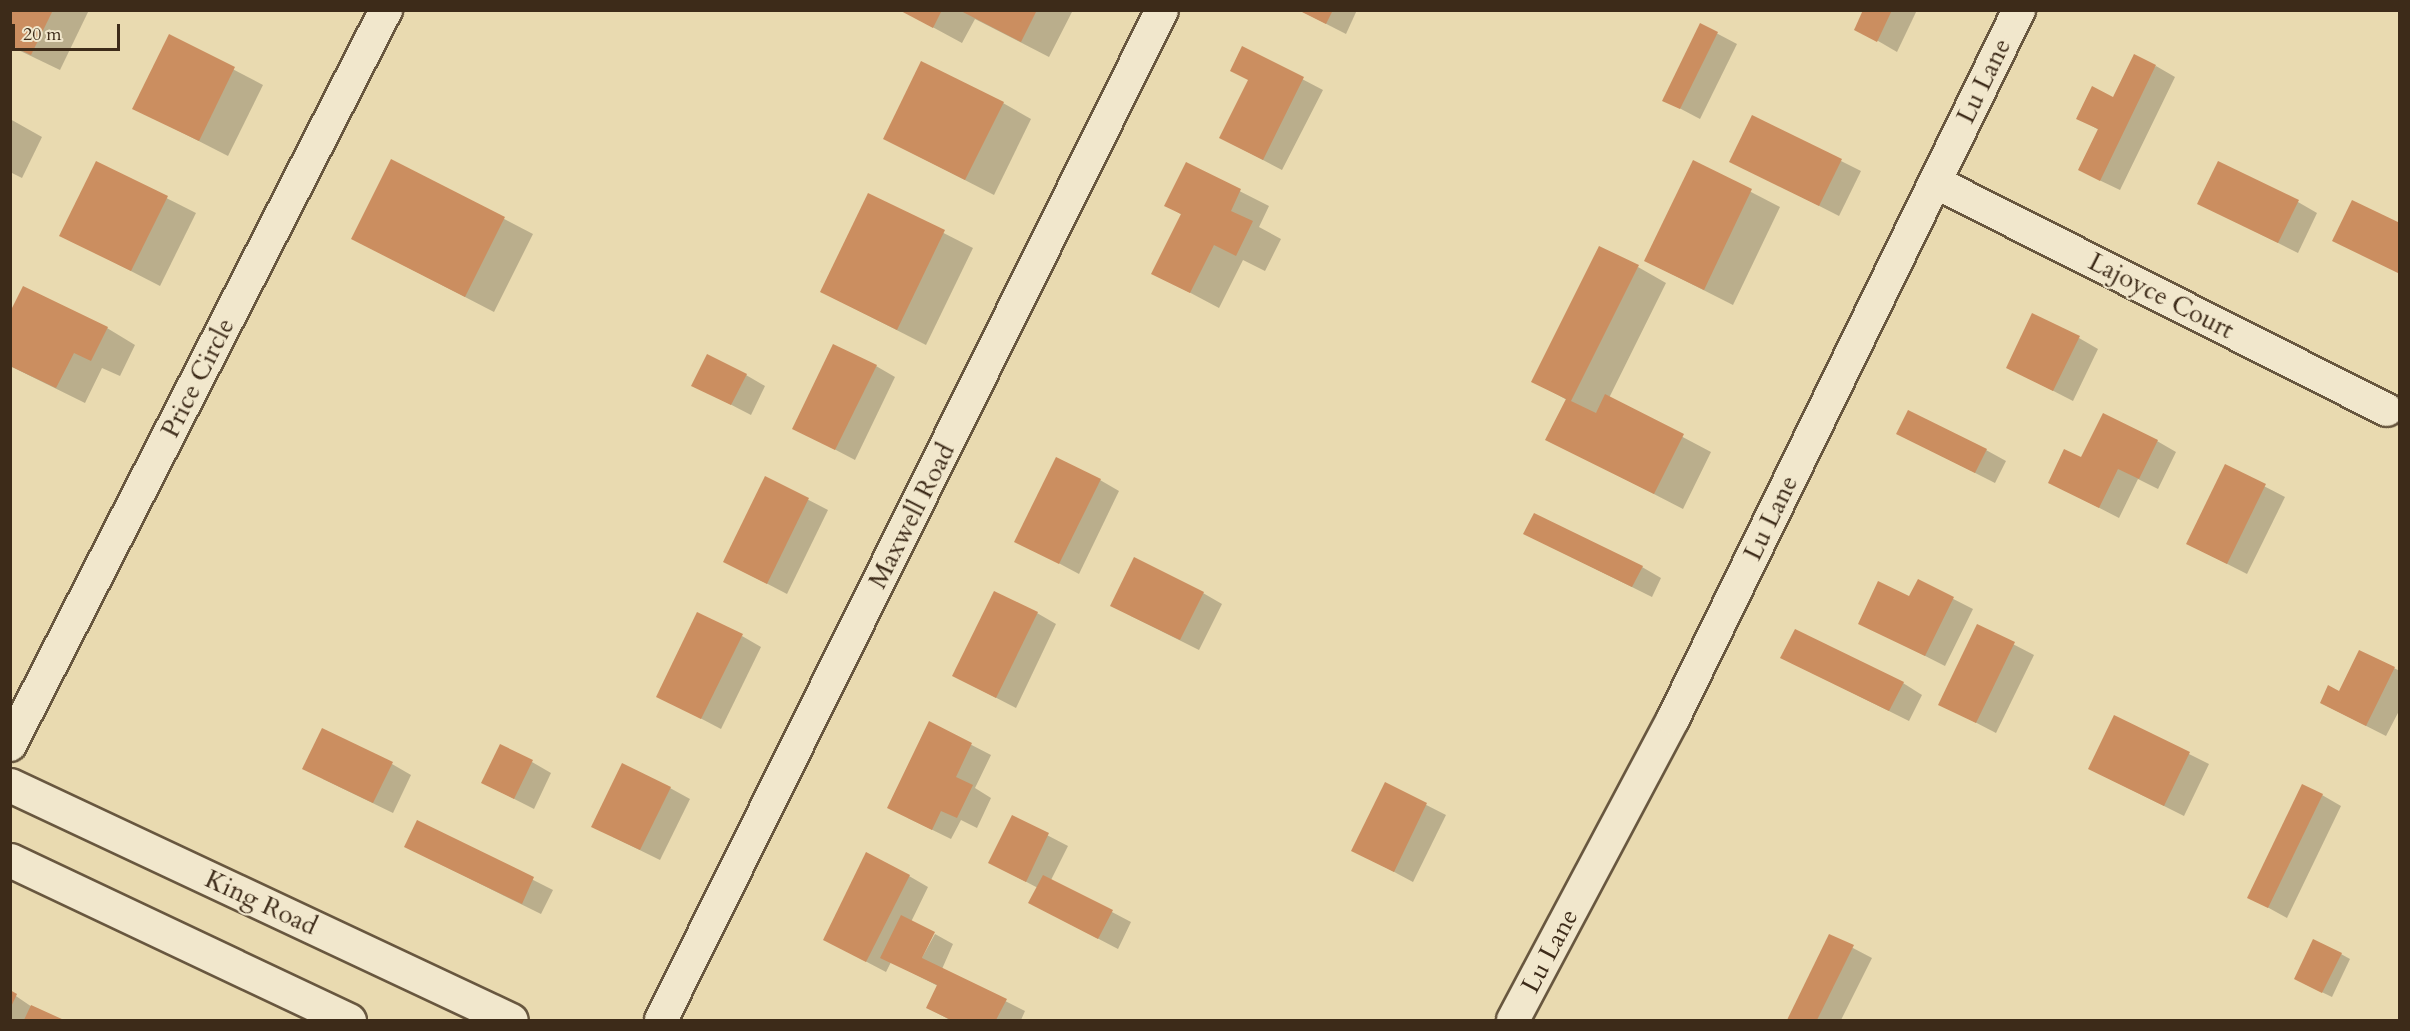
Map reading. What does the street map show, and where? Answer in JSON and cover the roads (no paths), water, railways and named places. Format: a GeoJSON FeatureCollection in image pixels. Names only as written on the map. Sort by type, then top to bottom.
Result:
{"type":"FeatureCollection","features":[{"type":"Feature","properties":{"kind":"street","name":"Price Circle"},"geometry":{"type":"LineString","coordinates":[[10,745],[386,10]]}},
{"type":"Feature","properties":{"kind":"street","name":"Maxwell Road"},"geometry":{"type":"LineString","coordinates":[[661,1020],[1162,10]]}},
{"type":"Feature","properties":{"kind":"street","name":"Lu Lane"},"geometry":{"type":"LineString","coordinates":[[1513,1020],[1673,719],[2019,10]]}},
{"type":"Feature","properties":{"kind":"street","name":"Lajoyce Court"},"geometry":{"type":"LineString","coordinates":[[1935,182],[2387,410]]}},
{"type":"Feature","properties":{"kind":"street","name":"King Road"},"geometry":{"type":"LineString","coordinates":[[10,785],[511,1020]]}},
{"type":"Feature","properties":{"kind":"street"},"geometry":{"type":"LineString","coordinates":[[10,860],[349,1020]]}}]}
